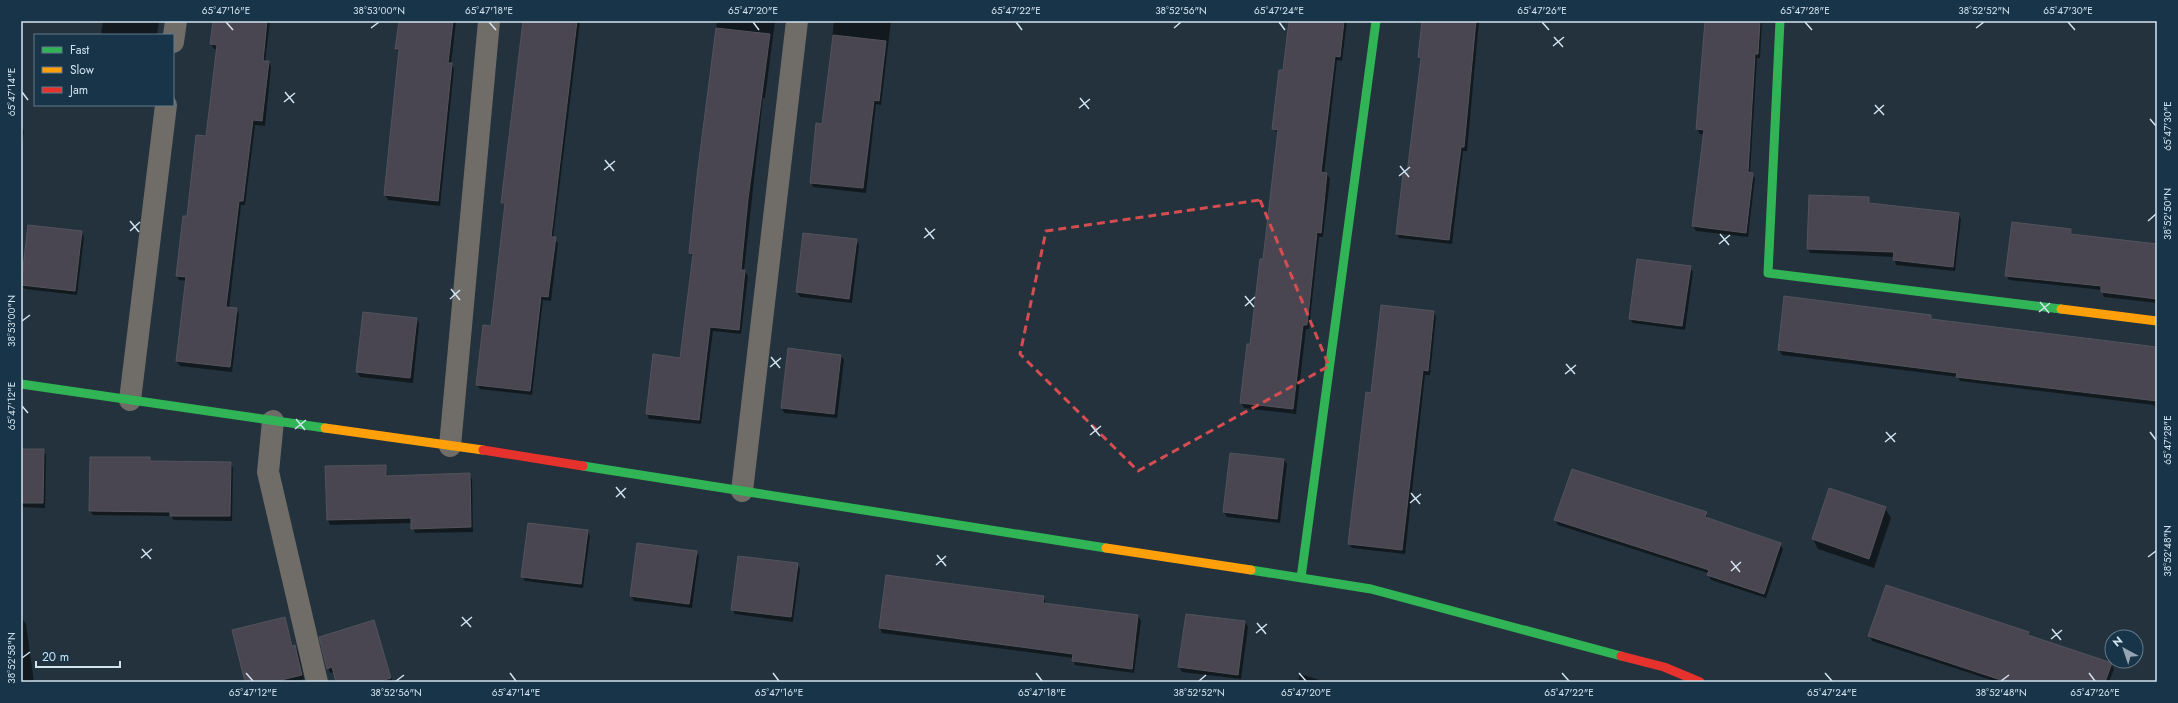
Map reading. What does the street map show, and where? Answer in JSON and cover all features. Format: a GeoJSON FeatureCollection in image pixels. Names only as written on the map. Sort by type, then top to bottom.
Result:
{"type":"FeatureCollection","features":[{"type":"Feature","properties":{"kind":"street"},"geometry":{"type":"LineString","coordinates":[[174,35],[176,21]]}},
{"type":"Feature","properties":{"kind":"street"},"geometry":{"type":"LineString","coordinates":[[450,446],[489,21]]}},
{"type":"Feature","properties":{"kind":"street"},"geometry":{"type":"LineString","coordinates":[[742,491],[797,21]]}},
{"type":"Feature","properties":{"kind":"street"},"geometry":{"type":"LineString","coordinates":[[1301,578],[1376,21]]}},
{"type":"Feature","properties":{"kind":"street"},"geometry":{"type":"LineString","coordinates":[[1780,21],[1768,273],[2157,321]]}},
{"type":"Feature","properties":{"kind":"street"},"geometry":{"type":"LineString","coordinates":[[130,400],[166,106]]}},
{"type":"Feature","properties":{"kind":"street"},"geometry":{"type":"LineString","coordinates":[[21,384],[450,446],[1378,591],[1664,667],[1700,682]]}},
{"type":"Feature","properties":{"kind":"street"},"geometry":{"type":"LineString","coordinates":[[273,420],[268,472],[317,682]]}},
{"type":"Feature","properties":{"kind":"highlighted area"},"geometry":{"type":"Polygon","coordinates":[[[1260,200],[1329,366],[1138,471],[1020,354],[1046,231],[1260,200]]]}},
{"type":"Feature","properties":{"kind":"building"},"geometry":{"type":"Polygon","coordinates":[[[213,21],[267,21],[263,61],[269,61],[262,121],[253,120],[243,201],[239,201],[226,307],[237,308],[230,367],[176,361],[186,277],[176,276],[183,216],[187,216],[196,135],[206,136],[217,45],[210,44],[213,21]]]}},
{"type":"Feature","properties":{"kind":"building"},"geometry":{"type":"Polygon","coordinates":[[[399,21],[453,21],[448,63],[452,63],[438,201],[384,195],[399,49],[395,49],[399,21]]]}},
{"type":"Feature","properties":{"kind":"building"},"geometry":{"type":"Polygon","coordinates":[[[523,21],[577,21],[551,237],[556,237],[548,297],[541,296],[530,391],[476,385],[483,325],[491,326],[505,203],[501,203],[523,21]]]}},
{"type":"Feature","properties":{"kind":"building"},"geometry":{"type":"Polygon","coordinates":[[[1289,21],[1344,21],[1340,57],[1335,56],[1321,172],[1327,173],[1321,233],[1317,232],[1307,325],[1303,325],[1293,409],[1240,403],[1247,344],[1250,344],[1260,259],[1263,259],[1278,130],[1272,129],[1279,70],[1283,70],[1289,21]]]}},
{"type":"Feature","properties":{"kind":"building"},"geometry":{"type":"Polygon","coordinates":[[[1422,21],[1476,21],[1464,147],[1461,147],[1449,240],[1396,234],[1403,174],[1407,174],[1421,58],[1418,57],[1422,21]]]}},
{"type":"Feature","properties":{"kind":"building"},"geometry":{"type":"Polygon","coordinates":[[[1705,21],[1760,21],[1758,54],[1755,54],[1748,172],[1753,173],[1746,233],[1692,226],[1704,130],[1696,129],[1705,21]]]}},
{"type":"Feature","properties":{"kind":"building"},"geometry":{"type":"Polygon","coordinates":[[[716,28],[770,34],[748,199],[741,270],[745,270],[739,330],[710,327],[699,420],[646,414],[653,354],[680,358],[693,254],[689,253],[697,176],[716,28]]]}},
{"type":"Feature","properties":{"kind":"building"},"geometry":{"type":"Polygon","coordinates":[[[833,35],[886,41],[879,101],[874,100],[863,188],[810,183],[816,123],[822,124],[833,35]]]}},
{"type":"Feature","properties":{"kind":"building"},"geometry":{"type":"Polygon","coordinates":[[[1809,195],[1869,197],[1869,203],[1959,213],[1953,267],[1893,260],[1894,252],[1807,249],[1809,195]]]}},
{"type":"Feature","properties":{"kind":"building"},"geometry":{"type":"Polygon","coordinates":[[[2012,222],[2071,229],[2071,234],[2157,244],[2157,299],[2101,292],[2101,286],[2005,276],[2012,222]]]}},
{"type":"Feature","properties":{"kind":"building"},"geometry":{"type":"Polygon","coordinates":[[[28,225],[82,231],[75,291],[21,285],[28,225]]]}},
{"type":"Feature","properties":{"kind":"building"},"geometry":{"type":"Polygon","coordinates":[[[803,233],[857,239],[849,299],[796,292],[803,233]]]}},
{"type":"Feature","properties":{"kind":"building"},"geometry":{"type":"Polygon","coordinates":[[[1637,259],[1691,266],[1682,326],[1629,319],[1637,259]]]}},
{"type":"Feature","properties":{"kind":"building"},"geometry":{"type":"Polygon","coordinates":[[[1784,296],[1931,315],[1931,319],[2157,347],[2157,401],[1956,377],[1957,373],[1778,350],[1784,296]]]}},
{"type":"Feature","properties":{"kind":"building"},"geometry":{"type":"Polygon","coordinates":[[[1381,305],[1434,311],[1428,371],[1423,370],[1402,550],[1348,544],[1366,392],[1371,393],[1381,305]]]}},
{"type":"Feature","properties":{"kind":"building"},"geometry":{"type":"Polygon","coordinates":[[[363,312],[417,318],[410,378],[356,372],[363,312]]]}},
{"type":"Feature","properties":{"kind":"building"},"geometry":{"type":"Polygon","coordinates":[[[788,348],[841,355],[834,414],[781,408],[788,348]]]}},
{"type":"Feature","properties":{"kind":"building"},"geometry":{"type":"Polygon","coordinates":[[[21,449],[44,449],[43,503],[21,503],[21,449]]]}},
{"type":"Feature","properties":{"kind":"building"},"geometry":{"type":"Polygon","coordinates":[[[1230,453],[1284,459],[1277,519],[1223,512],[1230,453]]]}},
{"type":"Feature","properties":{"kind":"building"},"geometry":{"type":"Polygon","coordinates":[[[90,457],[150,457],[150,461],[231,462],[230,516],[170,516],[170,512],[89,511],[90,457]]]}},
{"type":"Feature","properties":{"kind":"building"},"geometry":{"type":"Polygon","coordinates":[[[386,465],[386,476],[470,473],[471,527],[411,529],[411,518],[327,520],[325,466],[386,465]]]}},
{"type":"Feature","properties":{"kind":"building"},"geometry":{"type":"Polygon","coordinates":[[[1572,469],[1707,512],[1705,517],[1781,543],[1764,594],[1707,575],[1709,570],[1554,520],[1572,469]]]}},
{"type":"Feature","properties":{"kind":"building"},"geometry":{"type":"Polygon","coordinates":[[[1829,488],[1886,507],[1869,559],[1812,539],[1829,488]]]}},
{"type":"Feature","properties":{"kind":"building"},"geometry":{"type":"Polygon","coordinates":[[[528,523],[588,530],[581,584],[521,577],[528,523]]]}},
{"type":"Feature","properties":{"kind":"building"},"geometry":{"type":"Polygon","coordinates":[[[637,543],[697,551],[689,604],[630,596],[637,543]]]}},
{"type":"Feature","properties":{"kind":"building"},"geometry":{"type":"Polygon","coordinates":[[[738,556],[798,563],[791,617],[731,610],[738,556]]]}},
{"type":"Feature","properties":{"kind":"building"},"geometry":{"type":"Polygon","coordinates":[[[886,575],[1044,596],[1043,603],[1138,615],[1132,669],[1072,661],[1073,654],[879,628],[886,575]]]}},
{"type":"Feature","properties":{"kind":"building"},"geometry":{"type":"Polygon","coordinates":[[[1886,585],[2029,632],[2028,635],[2104,660],[2104,669],[2110,669],[2105,682],[2007,682],[1868,636],[1886,585]]]}},
{"type":"Feature","properties":{"kind":"building"},"geometry":{"type":"Polygon","coordinates":[[[1186,614],[1245,621],[1238,675],[1178,667],[1186,614]]]}},
{"type":"Feature","properties":{"kind":"building"},"geometry":{"type":"Polygon","coordinates":[[[285,617],[292,646],[295,645],[302,675],[273,682],[245,682],[232,630],[285,617]]]}},
{"type":"Feature","properties":{"kind":"building"},"geometry":{"type":"Polygon","coordinates":[[[374,620],[391,678],[378,682],[336,682],[332,667],[327,669],[319,637],[374,620]]]}},
{"type":"Feature","properties":{"kind":"traffic: fast"},"geometry":{"type":"LineString","coordinates":[[1301,578],[1376,21]]}},
{"type":"Feature","properties":{"kind":"traffic: fast"},"geometry":{"type":"LineString","coordinates":[[1780,21],[1768,273],[2061,309]]}},
{"type":"Feature","properties":{"kind":"traffic: fast"},"geometry":{"type":"LineString","coordinates":[[21,384],[325,428]]}},
{"type":"Feature","properties":{"kind":"traffic: fast"},"geometry":{"type":"LineString","coordinates":[[583,466],[1106,548]]}},
{"type":"Feature","properties":{"kind":"traffic: fast"},"geometry":{"type":"LineString","coordinates":[[1251,570],[1371,589],[1621,656]]}},
{"type":"Feature","properties":{"kind":"traffic: slow"},"geometry":{"type":"LineString","coordinates":[[2061,309],[2157,321]]}},
{"type":"Feature","properties":{"kind":"traffic: slow"},"geometry":{"type":"LineString","coordinates":[[325,428],[483,450]]}},
{"type":"Feature","properties":{"kind":"traffic: slow"},"geometry":{"type":"LineString","coordinates":[[1106,548],[1251,570]]}},
{"type":"Feature","properties":{"kind":"traffic: jam"},"geometry":{"type":"LineString","coordinates":[[483,450],[583,466]]}},
{"type":"Feature","properties":{"kind":"traffic: jam"},"geometry":{"type":"LineString","coordinates":[[1621,656],[1664,667],[1700,682]]}}]}
